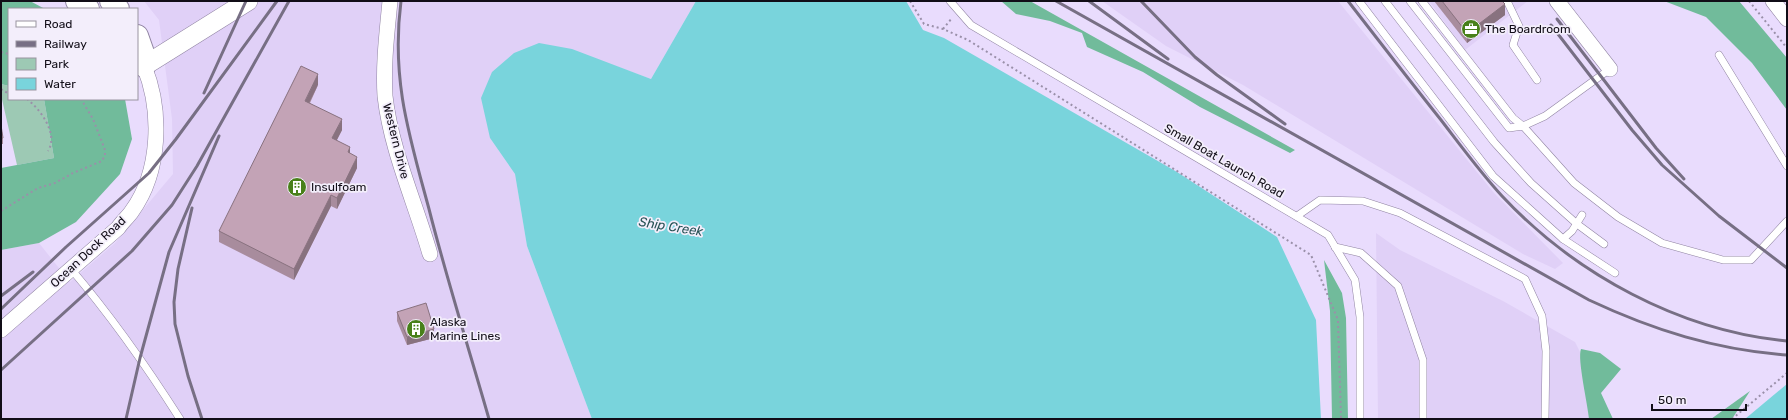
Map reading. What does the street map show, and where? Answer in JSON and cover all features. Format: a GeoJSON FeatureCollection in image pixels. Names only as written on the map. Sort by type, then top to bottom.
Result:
{"type":"FeatureCollection","features":[{"type":"Feature","properties":{"kind":"main road"},"geometry":{"type":"LineString","coordinates":[[78,1],[87,8]]}},
{"type":"Feature","properties":{"kind":"main road"},"geometry":{"type":"LineString","coordinates":[[138,39],[143,53],[141,62]]}},
{"type":"Feature","properties":{"kind":"street"},"geometry":{"type":"LineString","coordinates":[[141,62],[248,1]]}},
{"type":"Feature","properties":{"kind":"street","name":"Western Drive"},"geometry":{"type":"LineString","coordinates":[[390,1],[384,65],[386,97],[394,143],[430,254]]}},
{"type":"Feature","properties":{"kind":"street"},"geometry":{"type":"LineString","coordinates":[[1557,1],[1610,69]]}},
{"type":"Feature","properties":{"kind":"street"},"geometry":{"type":"LineString","coordinates":[[1773,1],[1787,19]]}},
{"type":"Feature","properties":{"kind":"street","name":"Ocean Dock Road"},"geometry":{"type":"LineString","coordinates":[[1,330],[118,228],[132,210],[146,184],[154,155],[156,130],[152,89],[141,62]]}},
{"type":"Feature","properties":{"kind":"lane","name":"Small Boat Launch Road"},"geometry":{"type":"LineString","coordinates":[[950,1],[971,24],[1328,235],[1355,280],[1360,317],[1360,419]]}},
{"type":"Feature","properties":{"kind":"lane"},"geometry":{"type":"LineString","coordinates":[[1359,1],[1493,176],[1563,239],[1615,273]]}},
{"type":"Feature","properties":{"kind":"lane"},"geometry":{"type":"LineString","coordinates":[[1385,1],[1494,142],[1531,183],[1576,224],[1604,244]]}},
{"type":"Feature","properties":{"kind":"lane"},"geometry":{"type":"LineString","coordinates":[[1410,1],[1509,128],[1523,126],[1545,116],[1610,69]]}},
{"type":"Feature","properties":{"kind":"lane"},"geometry":{"type":"LineString","coordinates":[[1422,1],[1513,118],[1523,126],[1574,183],[1618,217],[1662,243],[1723,260],[1751,260],[1787,221]]}},
{"type":"Feature","properties":{"kind":"lane"},"geometry":{"type":"LineString","coordinates":[[1507,1],[1518,26],[1513,45],[1537,80]]}},
{"type":"Feature","properties":{"kind":"lane"},"geometry":{"type":"LineString","coordinates":[[1719,55],[1787,166]]}},
{"type":"Feature","properties":{"kind":"lane"},"geometry":{"type":"LineString","coordinates":[[1297,216],[1320,200],[1363,201],[1400,213],[1525,279],[1542,316],[1546,351],[1545,419]]}},
{"type":"Feature","properties":{"kind":"lane"},"geometry":{"type":"LineString","coordinates":[[1563,239],[1572,231],[1582,215]]}},
{"type":"Feature","properties":{"kind":"lane"},"geometry":{"type":"LineString","coordinates":[[1335,247],[1362,253],[1398,286],[1423,360],[1422,419]]}},
{"type":"Feature","properties":{"kind":"lane"},"geometry":{"type":"LineString","coordinates":[[71,270],[89,291],[140,358],[180,419]]}},
{"type":"Feature","properties":{"kind":"path"},"geometry":{"type":"LineString","coordinates":[[910,1],[924,24],[942,29],[968,40],[1311,255],[1338,320],[1341,419]]}},
{"type":"Feature","properties":{"kind":"path"},"geometry":{"type":"LineString","coordinates":[[1749,1],[1787,48]]}},
{"type":"Feature","properties":{"kind":"path"},"geometry":{"type":"LineString","coordinates":[[942,29],[959,11]]}},
{"type":"Feature","properties":{"kind":"path"},"geometry":{"type":"LineString","coordinates":[[28,100],[47,123],[52,133],[52,142],[48,151]]}},
{"type":"Feature","properties":{"kind":"path"},"geometry":{"type":"LineString","coordinates":[[1,211],[38,188],[65,179],[73,173],[102,161],[105,155],[105,150],[93,119],[82,100]]}},
{"type":"Feature","properties":{"kind":"path"},"geometry":{"type":"LineString","coordinates":[[1732,419],[1787,373]]}},
{"type":"Feature","properties":{"kind":"shaded area"},"geometry":{"type":"Polygon","coordinates":[[[1,1],[30,1],[43,8],[8,8],[8,86],[1,84],[1,1]]]}},
{"type":"Feature","properties":{"kind":"shaded area"},"geometry":{"type":"Polygon","coordinates":[[[144,1],[696,1],[651,79],[613,65],[490,138],[515,174],[527,246],[592,419],[1,419],[1,250],[39,243],[70,282],[115,243],[173,174],[172,119],[159,20],[144,1]]]}},
{"type":"Feature","properties":{"kind":"shaded area"},"geometry":{"type":"Polygon","coordinates":[[[1001,1],[1030,1],[1295,150],[1290,153],[1200,107],[1143,72],[1087,47],[1082,33],[1050,21],[1016,14],[1001,1]]]}},
{"type":"Feature","properties":{"kind":"shaded area"},"geometry":{"type":"Polygon","coordinates":[[[1102,1],[1338,1],[1494,193],[1563,263],[1555,269],[1523,254],[1243,85],[1166,46],[1102,1]]]}},
{"type":"Feature","properties":{"kind":"shaded area","name":"The Boardroom"},"geometry":{"type":"Polygon","coordinates":[[[1429,1],[1528,1],[1465,50],[1429,1]]]}},
{"type":"Feature","properties":{"kind":"shaded area"},"geometry":{"type":"Polygon","coordinates":[[[1664,1],[1739,1],[1787,58],[1787,110],[1752,63],[1706,17],[1664,1]]]}},
{"type":"Feature","properties":{"kind":"shaded area"},"geometry":{"type":"Polygon","coordinates":[[[44,100],[125,100],[132,139],[120,174],[76,222],[39,243],[1,250],[1,168],[54,158],[44,100]]]}},
{"type":"Feature","properties":{"kind":"shaded area"},"geometry":{"type":"Polygon","coordinates":[[[1376,233],[1400,250],[1503,301],[1575,342],[1585,362],[1589,419],[1378,419],[1376,233]]]}},
{"type":"Feature","properties":{"kind":"shaded area"},"geometry":{"type":"Polygon","coordinates":[[[1324,260],[1342,293],[1346,318],[1348,419],[1332,419],[1330,311],[1324,260]]]}},
{"type":"Feature","properties":{"kind":"shaded area"},"geometry":{"type":"Polygon","coordinates":[[[1581,349],[1600,353],[1621,369],[1601,393],[1613,419],[1589,419],[1580,362],[1581,349]]]}},
{"type":"Feature","properties":{"kind":"shaded area"},"geometry":{"type":"Polygon","coordinates":[[[1750,391],[1732,419],[1711,419],[1750,391]]]}},
{"type":"Feature","properties":{"kind":"green space"},"geometry":{"type":"Polygon","coordinates":[[[1,84],[8,86],[8,100],[44,100],[54,158],[17,165],[1,95],[1,84]]]}},
{"type":"Feature","properties":{"kind":"water","name":"Ship Creek"},"geometry":{"type":"Polygon","coordinates":[[[696,1],[906,1],[923,30],[944,38],[1177,172],[1277,237],[1316,320],[1321,419],[592,419],[527,246],[515,174],[490,138],[481,98],[492,72],[514,53],[539,43],[572,49],[651,79],[696,1]]]}},
{"type":"Feature","properties":{"kind":"water"},"geometry":{"type":"Polygon","coordinates":[[[1787,384],[1787,419],[1745,419],[1787,384]]]}},
{"type":"Feature","properties":{"kind":"building","name":"The Boardroom"},"geometry":{"type":"Polygon","coordinates":[[[1442,1],[1502,1],[1505,4],[1467,33],[1442,1]]]}},
{"type":"Feature","properties":{"kind":"building","name":"Insulfoam"},"geometry":{"type":"Polygon","coordinates":[[[301,66],[318,74],[305,101],[342,119],[332,138],[350,147],[348,152],[357,157],[337,198],[331,195],[294,269],[219,231],[301,66]]]}},
{"type":"Feature","properties":{"kind":"building"},"geometry":{"type":"Polygon","coordinates":[[[1,125],[3,138],[1,138],[1,125]]]}},
{"type":"Feature","properties":{"kind":"building","name":"Alaska Marine Lines"},"geometry":{"type":"Polygon","coordinates":[[[426,303],[434,329],[407,337],[397,312],[426,303]]]}},
{"type":"Feature","properties":{"kind":"railway"},"geometry":{"type":"LineString","coordinates":[[204,93],[246,1]]}},
{"type":"Feature","properties":{"kind":"railway"},"geometry":{"type":"LineString","coordinates":[[1,309],[66,247],[149,173],[176,139],[277,1]]}},
{"type":"Feature","properties":{"kind":"railway"},"geometry":{"type":"LineString","coordinates":[[1,370],[132,251],[172,205],[197,166],[289,1]]}},
{"type":"Feature","properties":{"kind":"railway"},"geometry":{"type":"LineString","coordinates":[[401,1],[398,56],[400,82],[409,131],[443,262],[489,419]]}},
{"type":"Feature","properties":{"kind":"railway"},"geometry":{"type":"LineString","coordinates":[[1056,1],[1589,300],[1637,321],[1685,337],[1735,349],[1787,355]]}},
{"type":"Feature","properties":{"kind":"railway"},"geometry":{"type":"LineString","coordinates":[[1089,1],[1168,59]]}},
{"type":"Feature","properties":{"kind":"railway"},"geometry":{"type":"LineString","coordinates":[[1141,1],[1195,57],[1217,75],[1285,124]]}},
{"type":"Feature","properties":{"kind":"railway"},"geometry":{"type":"LineString","coordinates":[[1348,1],[1494,187],[1531,224],[1562,250],[1596,274],[1632,294],[1669,311],[1708,325],[1747,335],[1787,341]]}},
{"type":"Feature","properties":{"kind":"railway"},"geometry":{"type":"LineString","coordinates":[[1557,19],[1656,148],[1684,179]]}},
{"type":"Feature","properties":{"kind":"railway"},"geometry":{"type":"LineString","coordinates":[[1551,25],[1632,130],[1662,165],[1719,216],[1787,268]]}},
{"type":"Feature","properties":{"kind":"railway"},"geometry":{"type":"LineString","coordinates":[[126,419],[140,358],[169,252],[219,136]]}},
{"type":"Feature","properties":{"kind":"railway"},"geometry":{"type":"LineString","coordinates":[[192,208],[178,269],[174,302],[175,324],[188,376],[202,419]]}},
{"type":"Feature","properties":{"kind":"railway"},"geometry":{"type":"LineString","coordinates":[[1,296],[33,272]]}},
{"type":"Feature","properties":{"kind":"place","name":"The Boardroom"},"geometry":{"type":"Point","coordinates":[1471,29]}},
{"type":"Feature","properties":{"kind":"place","name":"Insulfoam"},"geometry":{"type":"Point","coordinates":[297,187]}},
{"type":"Feature","properties":{"kind":"place","name":"Alaska Marine Lines"},"geometry":{"type":"Point","coordinates":[416,329]}}]}
